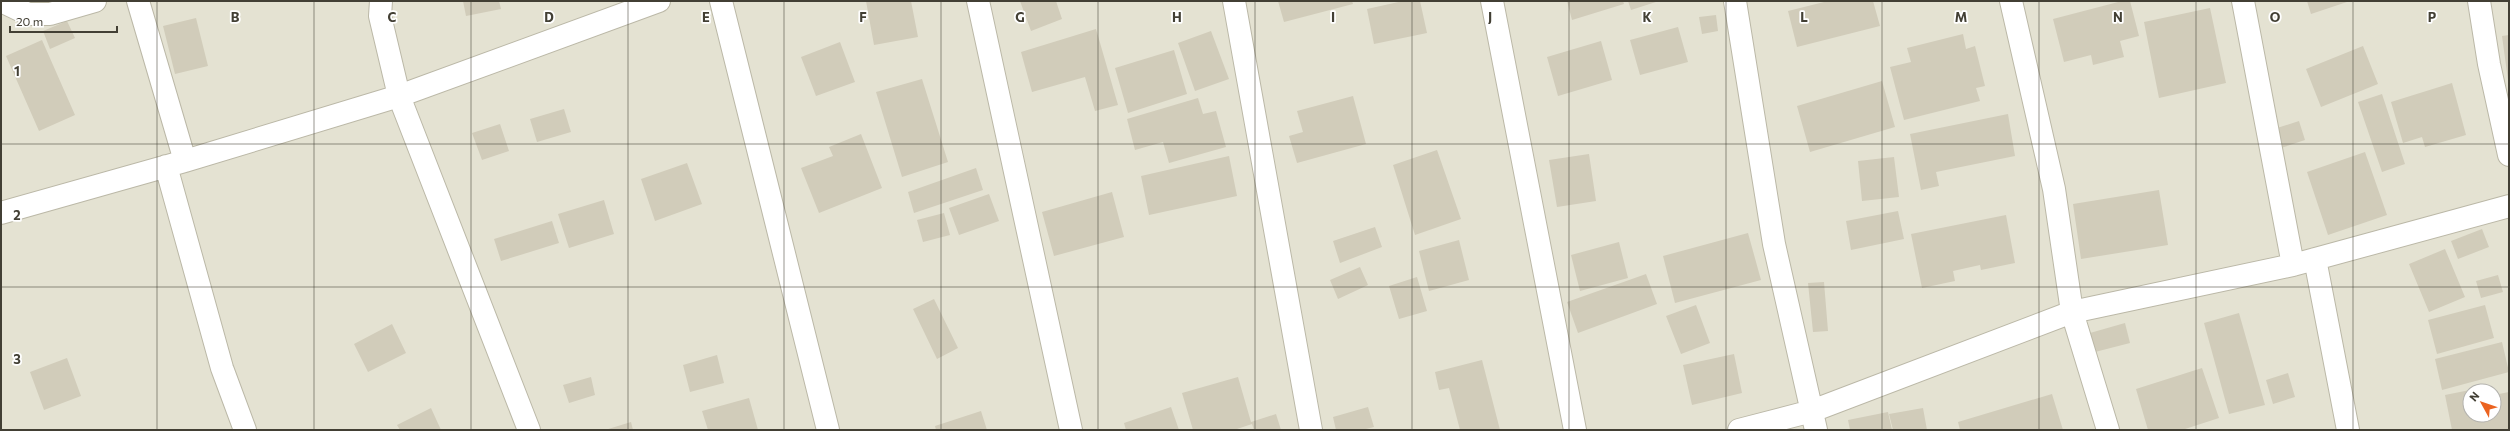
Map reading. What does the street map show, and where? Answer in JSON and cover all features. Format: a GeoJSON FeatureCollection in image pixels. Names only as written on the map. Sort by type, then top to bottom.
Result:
{"type":"FeatureCollection","features":[{"type":"Feature","properties":{"kind":"street"},"geometry":{"type":"LineString","coordinates":[[1,1],[28,14],[50,14],[95,1]]}},
{"type":"Feature","properties":{"kind":"street"},"geometry":{"type":"LineString","coordinates":[[138,1],[222,368],[245,430]]}},
{"type":"Feature","properties":{"kind":"street"},"geometry":{"type":"LineString","coordinates":[[381,1],[380,16],[400,96],[529,430]]}},
{"type":"Feature","properties":{"kind":"street"},"geometry":{"type":"LineString","coordinates":[[1,213],[175,164],[400,96],[659,1]]}},
{"type":"Feature","properties":{"kind":"street"},"geometry":{"type":"LineString","coordinates":[[721,1],[828,430]]}},
{"type":"Feature","properties":{"kind":"street"},"geometry":{"type":"LineString","coordinates":[[978,1],[1070,430]]}},
{"type":"Feature","properties":{"kind":"street"},"geometry":{"type":"LineString","coordinates":[[1234,1],[1311,430]]}},
{"type":"Feature","properties":{"kind":"street"},"geometry":{"type":"LineString","coordinates":[[1492,1],[1575,430]]}},
{"type":"Feature","properties":{"kind":"street"},"geometry":{"type":"LineString","coordinates":[[1735,1],[1774,244],[1814,420]]}},
{"type":"Feature","properties":{"kind":"street"},"geometry":{"type":"LineString","coordinates":[[2011,1],[2054,189],[2072,312],[2108,430]]}},
{"type":"Feature","properties":{"kind":"street"},"geometry":{"type":"LineString","coordinates":[[2243,1],[2293,265]]}},
{"type":"Feature","properties":{"kind":"street"},"geometry":{"type":"LineString","coordinates":[[2479,1],[2489,64],[2509,155]]}},
{"type":"Feature","properties":{"kind":"street"},"geometry":{"type":"LineString","coordinates":[[1739,430],[1814,420],[2072,312],[2293,265],[2509,206]]}},
{"type":"Feature","properties":{"kind":"street"},"geometry":{"type":"LineString","coordinates":[[2315,259],[2348,430]]}},
{"type":"Feature","properties":{"kind":"shaded area"},"geometry":{"type":"Polygon","coordinates":[[[1,1],[2509,1],[2509,430],[1,430],[1,1]]]}},
{"type":"Feature","properties":{"kind":"building"},"geometry":{"type":"Polygon","coordinates":[[[463,1],[499,1],[501,9],[466,16],[463,1]]]}},
{"type":"Feature","properties":{"kind":"building"},"geometry":{"type":"Polygon","coordinates":[[[866,1],[911,1],[918,37],[874,45],[866,1]]]}},
{"type":"Feature","properties":{"kind":"building"},"geometry":{"type":"Polygon","coordinates":[[[1020,1],[1056,1],[1062,19],[1031,31],[1020,1]]]}},
{"type":"Feature","properties":{"kind":"building"},"geometry":{"type":"Polygon","coordinates":[[[1278,1],[1352,1],[1353,4],[1284,22],[1278,1]]]}},
{"type":"Feature","properties":{"kind":"building"},"geometry":{"type":"Polygon","coordinates":[[[1403,1],[1420,1],[1427,33],[1374,44],[1367,9],[1403,1]]]}},
{"type":"Feature","properties":{"kind":"building"},"geometry":{"type":"Polygon","coordinates":[[[1567,1],[1623,1],[1624,4],[1572,20],[1567,1]]]}},
{"type":"Feature","properties":{"kind":"building"},"geometry":{"type":"Polygon","coordinates":[[[1628,1],[1659,1],[1631,10],[1628,1]]]}},
{"type":"Feature","properties":{"kind":"building"},"geometry":{"type":"Polygon","coordinates":[[[1828,1],[1873,1],[1880,26],[1797,47],[1788,11],[1828,1]]]}},
{"type":"Feature","properties":{"kind":"building"},"geometry":{"type":"Polygon","coordinates":[[[2122,1],[2130,1],[2139,36],[2120,41],[2124,57],[2093,65],[2091,55],[2064,62],[2053,19],[2122,1]]]}},
{"type":"Feature","properties":{"kind":"building"},"geometry":{"type":"Polygon","coordinates":[[[2307,1],[2350,1],[2311,14],[2307,1]]]}},
{"type":"Feature","properties":{"kind":"building"},"geometry":{"type":"Polygon","coordinates":[[[2210,8],[2226,83],[2159,98],[2144,22],[2210,8]]]}},
{"type":"Feature","properties":{"kind":"building"},"geometry":{"type":"Polygon","coordinates":[[[1716,15],[1718,31],[1702,34],[1699,17],[1716,15]]]}},
{"type":"Feature","properties":{"kind":"building"},"geometry":{"type":"Polygon","coordinates":[[[196,18],[208,66],[175,74],[163,26],[196,18]]]}},
{"type":"Feature","properties":{"kind":"building"},"geometry":{"type":"Polygon","coordinates":[[[67,21],[75,38],[50,49],[43,31],[67,21]]]}},
{"type":"Feature","properties":{"kind":"building"},"geometry":{"type":"Polygon","coordinates":[[[1678,27],[1688,62],[1640,75],[1630,40],[1678,27]]]}},
{"type":"Feature","properties":{"kind":"building"},"geometry":{"type":"Polygon","coordinates":[[[1096,29],[1118,105],[1095,111],[1085,77],[1032,92],[1021,52],[1096,29]]]}},
{"type":"Feature","properties":{"kind":"building"},"geometry":{"type":"Polygon","coordinates":[[[1211,31],[1229,79],[1195,91],[1178,43],[1211,31]]]}},
{"type":"Feature","properties":{"kind":"building"},"geometry":{"type":"Polygon","coordinates":[[[1963,34],[1966,49],[1975,46],[1985,86],[1976,88],[1980,101],[1904,120],[1890,67],[1911,62],[1907,48],[1963,34]]]}},
{"type":"Feature","properties":{"kind":"building"},"geometry":{"type":"Polygon","coordinates":[[[2509,35],[2509,80],[2508,80],[2502,36],[2509,35]]]}},
{"type":"Feature","properties":{"kind":"building"},"geometry":{"type":"Polygon","coordinates":[[[42,40],[75,115],[39,131],[6,56],[42,40]]]}},
{"type":"Feature","properties":{"kind":"building"},"geometry":{"type":"Polygon","coordinates":[[[1601,41],[1612,80],[1558,96],[1547,57],[1601,41]]]}},
{"type":"Feature","properties":{"kind":"building"},"geometry":{"type":"Polygon","coordinates":[[[840,42],[855,82],[816,96],[801,57],[840,42]]]}},
{"type":"Feature","properties":{"kind":"building"},"geometry":{"type":"Polygon","coordinates":[[[2363,46],[2378,84],[2321,107],[2306,69],[2363,46]]]}},
{"type":"Feature","properties":{"kind":"building"},"geometry":{"type":"Polygon","coordinates":[[[1174,50],[1187,94],[1128,113],[1115,68],[1174,50]]]}},
{"type":"Feature","properties":{"kind":"building"},"geometry":{"type":"Polygon","coordinates":[[[922,79],[948,162],[902,177],[876,92],[922,79]]]}},
{"type":"Feature","properties":{"kind":"building"},"geometry":{"type":"Polygon","coordinates":[[[1882,81],[1895,127],[1810,152],[1797,106],[1882,81]]]}},
{"type":"Feature","properties":{"kind":"building"},"geometry":{"type":"Polygon","coordinates":[[[2452,83],[2466,135],[2425,147],[2422,137],[2403,143],[2391,102],[2452,83]]]}},
{"type":"Feature","properties":{"kind":"building"},"geometry":{"type":"Polygon","coordinates":[[[2382,94],[2405,164],[2382,172],[2358,102],[2382,94]]]}},
{"type":"Feature","properties":{"kind":"building"},"geometry":{"type":"Polygon","coordinates":[[[1353,96],[1366,144],[1297,163],[1289,136],[1303,132],[1297,111],[1353,96]]]}},
{"type":"Feature","properties":{"kind":"building"},"geometry":{"type":"Polygon","coordinates":[[[1198,98],[1203,114],[1216,111],[1226,147],[1169,163],[1163,142],[1135,150],[1127,119],[1198,98]]]}},
{"type":"Feature","properties":{"kind":"building"},"geometry":{"type":"Polygon","coordinates":[[[564,109],[571,132],[537,142],[530,119],[564,109]]]}},
{"type":"Feature","properties":{"kind":"building"},"geometry":{"type":"Polygon","coordinates":[[[2008,114],[2015,156],[1936,172],[1939,186],[1921,190],[1910,134],[2008,114]]]}},
{"type":"Feature","properties":{"kind":"building"},"geometry":{"type":"Polygon","coordinates":[[[2299,121],[2305,140],[2281,148],[2274,129],[2299,121]]]}},
{"type":"Feature","properties":{"kind":"building"},"geometry":{"type":"Polygon","coordinates":[[[500,124],[509,151],[482,160],[472,133],[500,124]]]}},
{"type":"Feature","properties":{"kind":"building"},"geometry":{"type":"Polygon","coordinates":[[[861,134],[882,188],[819,213],[801,168],[833,156],[829,147],[861,134]]]}},
{"type":"Feature","properties":{"kind":"building"},"geometry":{"type":"Polygon","coordinates":[[[1437,150],[1461,219],[1415,235],[1393,165],[1437,150]]]}},
{"type":"Feature","properties":{"kind":"building"},"geometry":{"type":"Polygon","coordinates":[[[2365,152],[2387,215],[2328,235],[2307,172],[2365,152]]]}},
{"type":"Feature","properties":{"kind":"building"},"geometry":{"type":"Polygon","coordinates":[[[1589,154],[1596,201],[1557,207],[1549,160],[1589,154]]]}},
{"type":"Feature","properties":{"kind":"building"},"geometry":{"type":"Polygon","coordinates":[[[1229,156],[1237,196],[1149,215],[1141,176],[1229,156]]]}},
{"type":"Feature","properties":{"kind":"building"},"geometry":{"type":"Polygon","coordinates":[[[1894,157],[1899,197],[1862,201],[1858,161],[1894,157]]]}},
{"type":"Feature","properties":{"kind":"building"},"geometry":{"type":"Polygon","coordinates":[[[687,163],[702,204],[655,221],[641,179],[687,163]]]}},
{"type":"Feature","properties":{"kind":"building"},"geometry":{"type":"Polygon","coordinates":[[[976,168],[983,190],[914,213],[908,192],[976,168]]]}},
{"type":"Feature","properties":{"kind":"building"},"geometry":{"type":"Polygon","coordinates":[[[2159,190],[2168,245],[2081,259],[2073,204],[2159,190]]]}},
{"type":"Feature","properties":{"kind":"building"},"geometry":{"type":"Polygon","coordinates":[[[1112,192],[1124,237],[1054,256],[1042,212],[1112,192]]]}},
{"type":"Feature","properties":{"kind":"building"},"geometry":{"type":"Polygon","coordinates":[[[989,194],[999,221],[959,235],[949,208],[989,194]]]}},
{"type":"Feature","properties":{"kind":"building"},"geometry":{"type":"Polygon","coordinates":[[[604,200],[614,234],[569,248],[558,214],[604,200]]]}},
{"type":"Feature","properties":{"kind":"building"},"geometry":{"type":"Polygon","coordinates":[[[1898,211],[1904,239],[1851,250],[1846,221],[1898,211]]]}},
{"type":"Feature","properties":{"kind":"building"},"geometry":{"type":"Polygon","coordinates":[[[944,213],[950,235],[923,242],[917,220],[944,213]]]}},
{"type":"Feature","properties":{"kind":"building"},"geometry":{"type":"Polygon","coordinates":[[[2006,215],[2015,263],[1981,270],[1980,265],[1953,271],[1955,281],[1922,288],[1911,234],[2006,215]]]}},
{"type":"Feature","properties":{"kind":"building"},"geometry":{"type":"Polygon","coordinates":[[[552,221],[559,243],[501,261],[494,239],[552,221]]]}},
{"type":"Feature","properties":{"kind":"building"},"geometry":{"type":"Polygon","coordinates":[[[1375,227],[1382,247],[1340,263],[1333,241],[1375,227]]]}},
{"type":"Feature","properties":{"kind":"building"},"geometry":{"type":"Polygon","coordinates":[[[2482,229],[2489,247],[2458,259],[2451,241],[2482,229]]]}},
{"type":"Feature","properties":{"kind":"building"},"geometry":{"type":"Polygon","coordinates":[[[1748,233],[1761,280],[1675,303],[1663,256],[1748,233]]]}},
{"type":"Feature","properties":{"kind":"building"},"geometry":{"type":"Polygon","coordinates":[[[1459,240],[1469,280],[1429,291],[1419,251],[1459,240]]]}},
{"type":"Feature","properties":{"kind":"building"},"geometry":{"type":"Polygon","coordinates":[[[1619,242],[1628,278],[1580,291],[1571,255],[1619,242]]]}},
{"type":"Feature","properties":{"kind":"building"},"geometry":{"type":"Polygon","coordinates":[[[2445,249],[2465,297],[2429,312],[2409,264],[2445,249]]]}},
{"type":"Feature","properties":{"kind":"building"},"geometry":{"type":"Polygon","coordinates":[[[1360,267],[1368,285],[1338,299],[1330,280],[1360,267]]]}},
{"type":"Feature","properties":{"kind":"building"},"geometry":{"type":"Polygon","coordinates":[[[1646,274],[1657,304],[1578,333],[1567,302],[1646,274]]]}},
{"type":"Feature","properties":{"kind":"building"},"geometry":{"type":"Polygon","coordinates":[[[2498,275],[2503,292],[2481,298],[2476,281],[2498,275]]]}},
{"type":"Feature","properties":{"kind":"building"},"geometry":{"type":"Polygon","coordinates":[[[1417,277],[1427,311],[1399,319],[1389,286],[1417,277]]]}},
{"type":"Feature","properties":{"kind":"building"},"geometry":{"type":"Polygon","coordinates":[[[1824,282],[1828,331],[1813,332],[1808,283],[1824,282]]]}},
{"type":"Feature","properties":{"kind":"building"},"geometry":{"type":"Polygon","coordinates":[[[934,299],[958,348],[937,359],[913,309],[934,299]]]}},
{"type":"Feature","properties":{"kind":"building"},"geometry":{"type":"Polygon","coordinates":[[[1696,305],[1710,343],[1681,354],[1666,316],[1696,305]]]}},
{"type":"Feature","properties":{"kind":"building"},"geometry":{"type":"Polygon","coordinates":[[[2485,305],[2494,338],[2437,354],[2428,320],[2485,305]]]}},
{"type":"Feature","properties":{"kind":"building"},"geometry":{"type":"Polygon","coordinates":[[[2239,313],[2265,405],[2229,414],[2204,323],[2239,313]]]}},
{"type":"Feature","properties":{"kind":"building"},"geometry":{"type":"Polygon","coordinates":[[[2125,323],[2130,343],[2095,352],[2090,333],[2125,323]]]}},
{"type":"Feature","properties":{"kind":"building"},"geometry":{"type":"Polygon","coordinates":[[[392,324],[406,353],[368,372],[354,344],[392,324]]]}},
{"type":"Feature","properties":{"kind":"building"},"geometry":{"type":"Polygon","coordinates":[[[2502,342],[2509,372],[2468,383],[2462,383],[2462,385],[2442,390],[2435,359],[2502,342]]]}},
{"type":"Feature","properties":{"kind":"building"},"geometry":{"type":"Polygon","coordinates":[[[1734,354],[1742,393],[1692,405],[1683,365],[1734,354]]]}},
{"type":"Feature","properties":{"kind":"building"},"geometry":{"type":"Polygon","coordinates":[[[717,355],[724,383],[690,392],[683,365],[717,355]]]}},
{"type":"Feature","properties":{"kind":"building"},"geometry":{"type":"Polygon","coordinates":[[[67,358],[81,396],[44,410],[30,372],[67,358]]]}},
{"type":"Feature","properties":{"kind":"building"},"geometry":{"type":"Polygon","coordinates":[[[1482,360],[1500,430],[1460,430],[1449,388],[1439,390],[1435,372],[1482,360]]]}},
{"type":"Feature","properties":{"kind":"building"},"geometry":{"type":"Polygon","coordinates":[[[2202,368],[2219,418],[2182,430],[2148,430],[2136,389],[2202,368]]]}},
{"type":"Feature","properties":{"kind":"building"},"geometry":{"type":"Polygon","coordinates":[[[2288,373],[2295,397],[2273,404],[2266,380],[2288,373]]]}},
{"type":"Feature","properties":{"kind":"building"},"geometry":{"type":"Polygon","coordinates":[[[591,377],[595,395],[569,403],[563,385],[591,377]]]}},
{"type":"Feature","properties":{"kind":"building"},"geometry":{"type":"Polygon","coordinates":[[[1238,377],[1251,422],[1276,414],[1281,430],[1254,430],[1252,424],[1234,430],[1193,430],[1182,393],[1238,377]]]}},
{"type":"Feature","properties":{"kind":"building"},"geometry":{"type":"Polygon","coordinates":[[[2462,392],[2462,423],[2502,423],[2502,393],[2509,392],[2509,430],[2452,430],[2445,395],[2462,392]]]}},
{"type":"Feature","properties":{"kind":"building"},"geometry":{"type":"Polygon","coordinates":[[[2052,394],[2063,430],[1960,430],[1958,422],[2052,394]]]}},
{"type":"Feature","properties":{"kind":"building"},"geometry":{"type":"Polygon","coordinates":[[[749,398],[758,430],[708,430],[702,411],[749,398]]]}},
{"type":"Feature","properties":{"kind":"building"},"geometry":{"type":"Polygon","coordinates":[[[1171,407],[1179,430],[1126,430],[1124,423],[1171,407]]]}},
{"type":"Feature","properties":{"kind":"building"},"geometry":{"type":"Polygon","coordinates":[[[1368,407],[1374,427],[1362,430],[1336,430],[1333,417],[1368,407]]]}},
{"type":"Feature","properties":{"kind":"building"},"geometry":{"type":"Polygon","coordinates":[[[431,408],[441,430],[400,430],[397,425],[431,408]]]}},
{"type":"Feature","properties":{"kind":"building"},"geometry":{"type":"Polygon","coordinates":[[[1923,408],[1927,430],[1893,430],[1889,414],[1923,408]]]}},
{"type":"Feature","properties":{"kind":"building"},"geometry":{"type":"Polygon","coordinates":[[[981,411],[987,430],[936,430],[935,426],[981,411]]]}},
{"type":"Feature","properties":{"kind":"building"},"geometry":{"type":"Polygon","coordinates":[[[1888,412],[1892,430],[1850,430],[1848,420],[1888,412]]]}},
{"type":"Feature","properties":{"kind":"building"},"geometry":{"type":"Polygon","coordinates":[[[631,422],[633,430],[605,430],[631,422]]]}}]}
